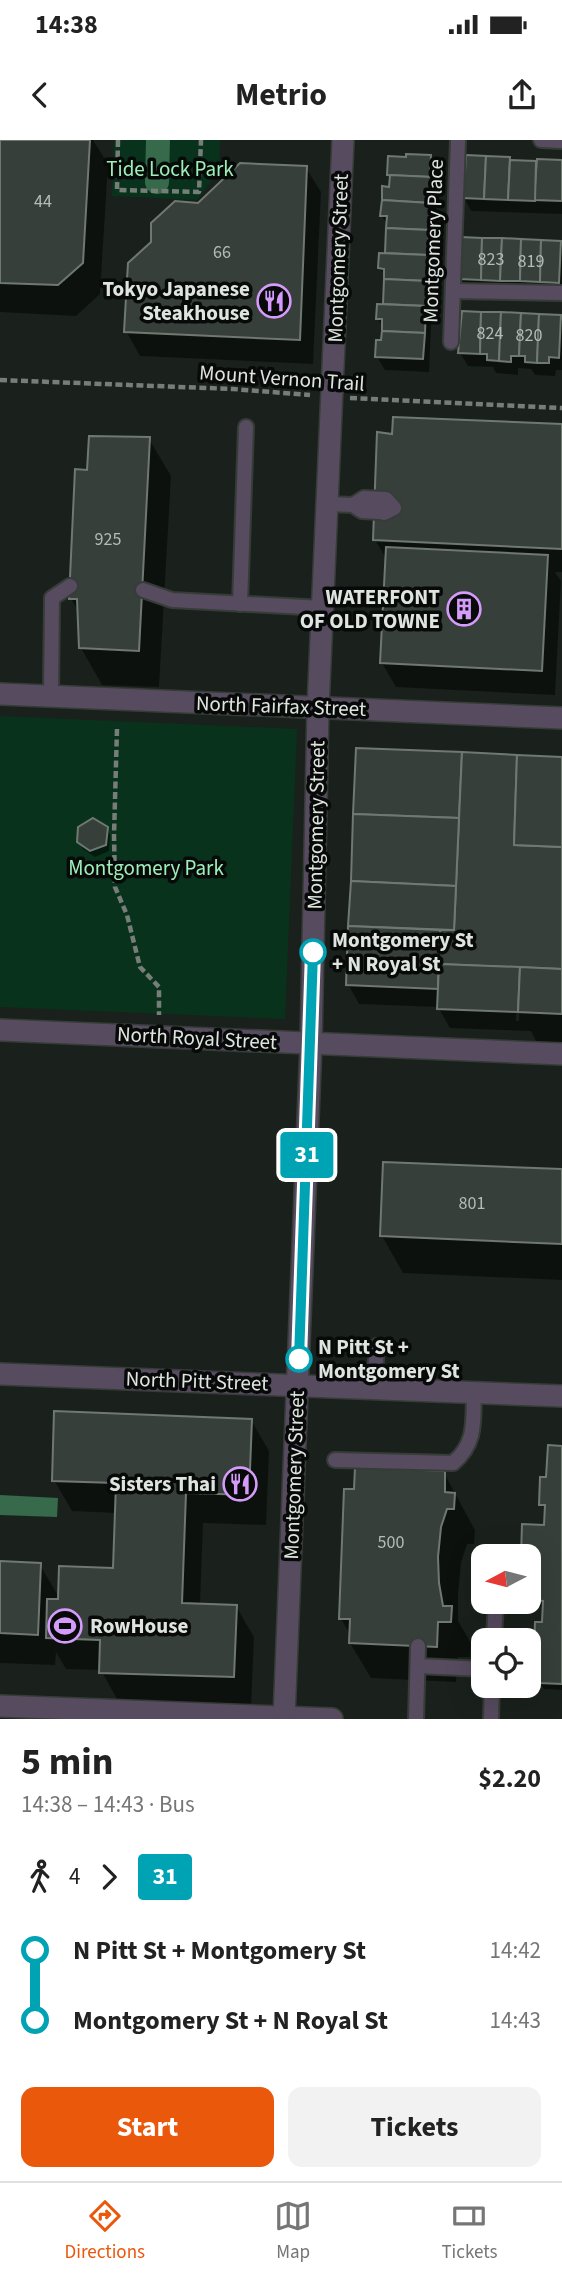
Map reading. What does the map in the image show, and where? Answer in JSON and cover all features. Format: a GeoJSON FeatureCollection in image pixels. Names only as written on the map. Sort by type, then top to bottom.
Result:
{"type":"FeatureCollection","features":[{"type":"Feature","properties":{"kind":"street","name":"Montgomery Street"},"geometry":{"type":"LineString","coordinates":[[284,1718],[311,1044],[318,708],[343,140]]}},
{"type":"Feature","properties":{"kind":"street","name":"North Fairfax Street"},"geometry":{"type":"LineString","coordinates":[[0,694],[562,718]]}},
{"type":"Feature","properties":{"kind":"street","name":"North Royal Street"},"geometry":{"type":"LineString","coordinates":[[0,1030],[562,1054]]}},
{"type":"Feature","properties":{"kind":"street","name":"North Pitt Street"},"geometry":{"type":"LineString","coordinates":[[0,1374],[562,1396]]}},
{"type":"Feature","properties":{"kind":"street"},"geometry":{"type":"LineString","coordinates":[[0,1706],[121,1714],[332,1719]]}},
{"type":"Feature","properties":{"kind":"lane","name":"Montgomery Place"},"geometry":{"type":"LineString","coordinates":[[451,342],[458,140]]}},
{"type":"Feature","properties":{"kind":"lane"},"geometry":{"type":"LineString","coordinates":[[541,140],[562,141]]}},
{"type":"Feature","properties":{"kind":"lane"},"geometry":{"type":"LineString","coordinates":[[453,291],[562,293]]}},
{"type":"Feature","properties":{"kind":"lane"},"geometry":{"type":"LineString","coordinates":[[240,604],[246,427]]}},
{"type":"Feature","properties":{"kind":"lane"},"geometry":{"type":"LineString","coordinates":[[327,504],[354,505],[362,512],[384,513],[399,508]]}},
{"type":"Feature","properties":{"kind":"lane"},"geometry":{"type":"LineString","coordinates":[[51,696],[52,598],[69,586]]}},
{"type":"Feature","properties":{"kind":"lane"},"geometry":{"type":"LineString","coordinates":[[143,590],[172,600],[323,608]]}},
{"type":"Feature","properties":{"kind":"lane"},"geometry":{"type":"LineString","coordinates":[[374,1388],[377,1346]]}},
{"type":"Feature","properties":{"kind":"lane"},"geometry":{"type":"LineString","coordinates":[[335,1460],[453,1463],[466,1453],[472,1434],[474,1392]]}},
{"type":"Feature","properties":{"kind":"lane"},"geometry":{"type":"LineString","coordinates":[[416,1719],[418,1646]]}},
{"type":"Feature","properties":{"kind":"lane"},"geometry":{"type":"LineString","coordinates":[[418,1665],[471,1668]]}},
{"type":"Feature","properties":{"kind":"lane"},"geometry":{"type":"LineString","coordinates":[[491,1719],[492,1698]]}},
{"type":"Feature","properties":{"kind":"path"},"geometry":{"type":"LineString","coordinates":[[118,140],[117,190],[199,192],[201,140]]}},
{"type":"Feature","properties":{"kind":"path","name":"Mount Vernon Trail"},"geometry":{"type":"LineString","coordinates":[[0,380],[233,389],[332,397],[562,408]]}},
{"type":"Feature","properties":{"kind":"path"},"geometry":{"type":"LineString","coordinates":[[117,729],[115,887],[127,915],[140,967],[159,987],[160,1037]]}},
{"type":"Feature","properties":{"kind":"green space","name":"Tide Lock Park"},"geometry":{"type":"Polygon","coordinates":[[[114,140],[220,140],[219,171],[197,200],[112,196],[114,140]]]}},
{"type":"Feature","properties":{"kind":"green space","name":"Montgomery Park"},"geometry":{"type":"Polygon","coordinates":[[[0,716],[297,729],[285,1019],[0,1007],[0,716]]]}},
{"type":"Feature","properties":{"kind":"shaded area"},"geometry":{"type":"Polygon","coordinates":[[[0,1495],[58,1498],[57,1517],[0,1515],[0,1495]]]}},
{"type":"Feature","properties":{"kind":"building"},"geometry":{"type":"Polygon","coordinates":[[[0,140],[90,140],[83,263],[58,285],[0,283],[0,140]]]}},
{"type":"Feature","properties":{"kind":"building"},"geometry":{"type":"Polygon","coordinates":[[[406,154],[431,155],[430,177],[387,175],[388,156],[406,157],[406,154]]]}},
{"type":"Feature","properties":{"kind":"building"},"geometry":{"type":"Polygon","coordinates":[[[466,155],[486,156],[484,199],[462,198],[466,155]]]}},
{"type":"Feature","properties":{"kind":"building"},"geometry":{"type":"Polygon","coordinates":[[[486,156],[510,157],[508,200],[484,199],[486,156]]]}},
{"type":"Feature","properties":{"kind":"building"},"geometry":{"type":"Polygon","coordinates":[[[537,159],[562,160],[562,201],[534,200],[537,159]]]}},
{"type":"Feature","properties":{"kind":"building"},"geometry":{"type":"Polygon","coordinates":[[[510,160],[536,161],[535,201],[508,200],[510,160]]]}},
{"type":"Feature","properties":{"kind":"building"},"geometry":{"type":"Polygon","coordinates":[[[240,163],[307,166],[300,340],[124,332],[128,263],[151,242],[151,223],[175,201],[198,203],[240,163]]]}},
{"type":"Feature","properties":{"kind":"building"},"geometry":{"type":"Polygon","coordinates":[[[390,175],[432,177],[430,203],[382,200],[382,186],[389,187],[390,175]]]}},
{"type":"Feature","properties":{"kind":"building"},"geometry":{"type":"Polygon","coordinates":[[[382,200],[430,203],[429,230],[386,228],[387,216],[380,216],[382,200]]]}},
{"type":"Feature","properties":{"kind":"building"},"geometry":{"type":"Polygon","coordinates":[[[386,228],[429,230],[428,255],[385,253],[386,228]]]}},
{"type":"Feature","properties":{"kind":"building"},"geometry":{"type":"Polygon","coordinates":[[[461,237],[482,238],[481,280],[459,279],[461,237]]]}},
{"type":"Feature","properties":{"kind":"building"},"geometry":{"type":"Polygon","coordinates":[[[482,238],[502,238],[500,281],[481,280],[482,238]]]}},
{"type":"Feature","properties":{"kind":"building"},"geometry":{"type":"Polygon","coordinates":[[[502,238],[521,239],[520,281],[500,281],[502,238]]]}},
{"type":"Feature","properties":{"kind":"building"},"geometry":{"type":"Polygon","coordinates":[[[521,239],[541,240],[540,282],[520,281],[521,239]]]}},
{"type":"Feature","properties":{"kind":"building"},"geometry":{"type":"Polygon","coordinates":[[[541,240],[561,241],[559,283],[540,282],[541,240]]]}},
{"type":"Feature","properties":{"kind":"building"},"geometry":{"type":"Polygon","coordinates":[[[379,253],[428,255],[427,281],[384,279],[384,269],[378,268],[379,253]]]}},
{"type":"Feature","properties":{"kind":"building"},"geometry":{"type":"Polygon","coordinates":[[[384,279],[427,281],[426,306],[383,304],[384,279]]]}},
{"type":"Feature","properties":{"kind":"building"},"geometry":{"type":"Polygon","coordinates":[[[377,304],[426,306],[425,333],[382,331],[382,319],[376,319],[377,304]]]}},
{"type":"Feature","properties":{"kind":"building"},"geometry":{"type":"Polygon","coordinates":[[[462,311],[481,312],[480,354],[458,353],[462,311]]]}},
{"type":"Feature","properties":{"kind":"building"},"geometry":{"type":"Polygon","coordinates":[[[481,312],[501,312],[499,361],[487,360],[487,354],[480,354],[481,312]]]}},
{"type":"Feature","properties":{"kind":"building"},"geometry":{"type":"Polygon","coordinates":[[[501,312],[521,313],[519,356],[511,356],[511,362],[499,361],[501,312]]]}},
{"type":"Feature","properties":{"kind":"building"},"geometry":{"type":"Polygon","coordinates":[[[521,313],[539,314],[537,363],[525,362],[525,356],[519,356],[521,313]]]}},
{"type":"Feature","properties":{"kind":"building"},"geometry":{"type":"Polygon","coordinates":[[[539,314],[561,315],[559,358],[549,357],[549,363],[537,363],[539,314]]]}},
{"type":"Feature","properties":{"kind":"building"},"geometry":{"type":"Polygon","coordinates":[[[382,331],[425,333],[423,359],[375,357],[376,340],[381,340],[382,331]]]}},
{"type":"Feature","properties":{"kind":"building"},"geometry":{"type":"Polygon","coordinates":[[[393,417],[562,424],[562,549],[373,540],[377,432],[392,434],[393,417]]]}},
{"type":"Feature","properties":{"kind":"building"},"geometry":{"type":"Polygon","coordinates":[[[89,436],[150,437],[139,651],[79,648],[77,599],[69,599],[75,469],[87,470],[89,436]]]}},
{"type":"Feature","properties":{"kind":"building","name":"WATERFONT OF OLD TOWNE"},"geometry":{"type":"Polygon","coordinates":[[[386,547],[548,555],[542,671],[380,663],[386,547]]]}},
{"type":"Feature","properties":{"kind":"building"},"geometry":{"type":"Polygon","coordinates":[[[356,748],[462,752],[459,818],[353,814],[356,748]]]}},
{"type":"Feature","properties":{"kind":"building"},"geometry":{"type":"Polygon","coordinates":[[[462,752],[517,755],[514,845],[562,847],[562,969],[439,964],[440,930],[454,930],[462,752]]]}},
{"type":"Feature","properties":{"kind":"building"},"geometry":{"type":"Polygon","coordinates":[[[517,755],[562,757],[562,847],[514,845],[517,755]]]}},
{"type":"Feature","properties":{"kind":"building"},"geometry":{"type":"Polygon","coordinates":[[[353,814],[459,818],[456,886],[351,881],[353,814]]]}},
{"type":"Feature","properties":{"kind":"building"},"geometry":{"type":"Polygon","coordinates":[[[93,818],[108,827],[106,845],[90,851],[77,842],[78,827],[93,818]]]}},
{"type":"Feature","properties":{"kind":"building"},"geometry":{"type":"Polygon","coordinates":[[[351,881],[456,886],[454,930],[348,926],[351,881]]]}},
{"type":"Feature","properties":{"kind":"building"},"geometry":{"type":"Polygon","coordinates":[[[348,926],[440,930],[438,989],[346,985],[348,926]]]}},
{"type":"Feature","properties":{"kind":"building"},"geometry":{"type":"Polygon","coordinates":[[[439,964],[520,967],[518,1012],[437,1009],[439,964]]]}},
{"type":"Feature","properties":{"kind":"building"},"geometry":{"type":"Polygon","coordinates":[[[520,967],[562,969],[562,1014],[518,1012],[520,967]]]}},
{"type":"Feature","properties":{"kind":"building"},"geometry":{"type":"Polygon","coordinates":[[[383,1162],[562,1169],[562,1244],[380,1236],[383,1162]]]}},
{"type":"Feature","properties":{"kind":"building"},"geometry":{"type":"Polygon","coordinates":[[[54,1411],[252,1419],[249,1495],[186,1493],[182,1603],[237,1605],[234,1677],[99,1673],[100,1640],[46,1638],[47,1599],[58,1599],[59,1566],[113,1568],[116,1483],[52,1481],[54,1411]]]}},
{"type":"Feature","properties":{"kind":"building"},"geometry":{"type":"Polygon","coordinates":[[[548,1445],[562,1446],[562,1684],[541,1683],[541,1628],[535,1628],[535,1622],[542,1622],[541,1544],[521,1544],[522,1524],[544,1525],[545,1505],[539,1505],[540,1477],[546,1477],[548,1445]]]}},
{"type":"Feature","properties":{"kind":"building"},"geometry":{"type":"Polygon","coordinates":[[[355,1467],[445,1471],[445,1492],[455,1493],[454,1509],[447,1509],[441,1527],[439,1583],[443,1606],[452,1606],[451,1622],[438,1622],[437,1647],[349,1643],[350,1619],[339,1619],[344,1489],[354,1489],[355,1467]]]}},
{"type":"Feature","properties":{"kind":"building"},"geometry":{"type":"Polygon","coordinates":[[[0,1561],[41,1563],[38,1635],[0,1633],[0,1561]]]}},
{"type":"Feature","properties":{"kind":"waterway"},"geometry":{"type":"LineString","coordinates":[[157,182],[158,140]]}},
{"type":"Feature","properties":{"kind":"bus line","name":"31"},"geometry":{"type":"LineString","coordinates":[[299,1359],[313,952]]}},
{"type":"Feature","properties":{"kind":"place","name":"Tokyo Japanese Steakhouse"},"geometry":{"type":"Point","coordinates":[274,301]}},
{"type":"Feature","properties":{"kind":"place","name":"WATERFONT OF OLD TOWNE"},"geometry":{"type":"Point","coordinates":[464,609]}},
{"type":"Feature","properties":{"kind":"place","name":"Montgomery St + N Royal St"},"geometry":{"type":"Point","coordinates":[313,952]}},
{"type":"Feature","properties":{"kind":"place","name":"N Pitt St + Montgomery St"},"geometry":{"type":"Point","coordinates":[299,1359]}},
{"type":"Feature","properties":{"kind":"place","name":"Sisters Thai"},"geometry":{"type":"Point","coordinates":[240,1484]}},
{"type":"Feature","properties":{"kind":"place","name":"RowHouse"},"geometry":{"type":"Point","coordinates":[65,1626]}}]}
